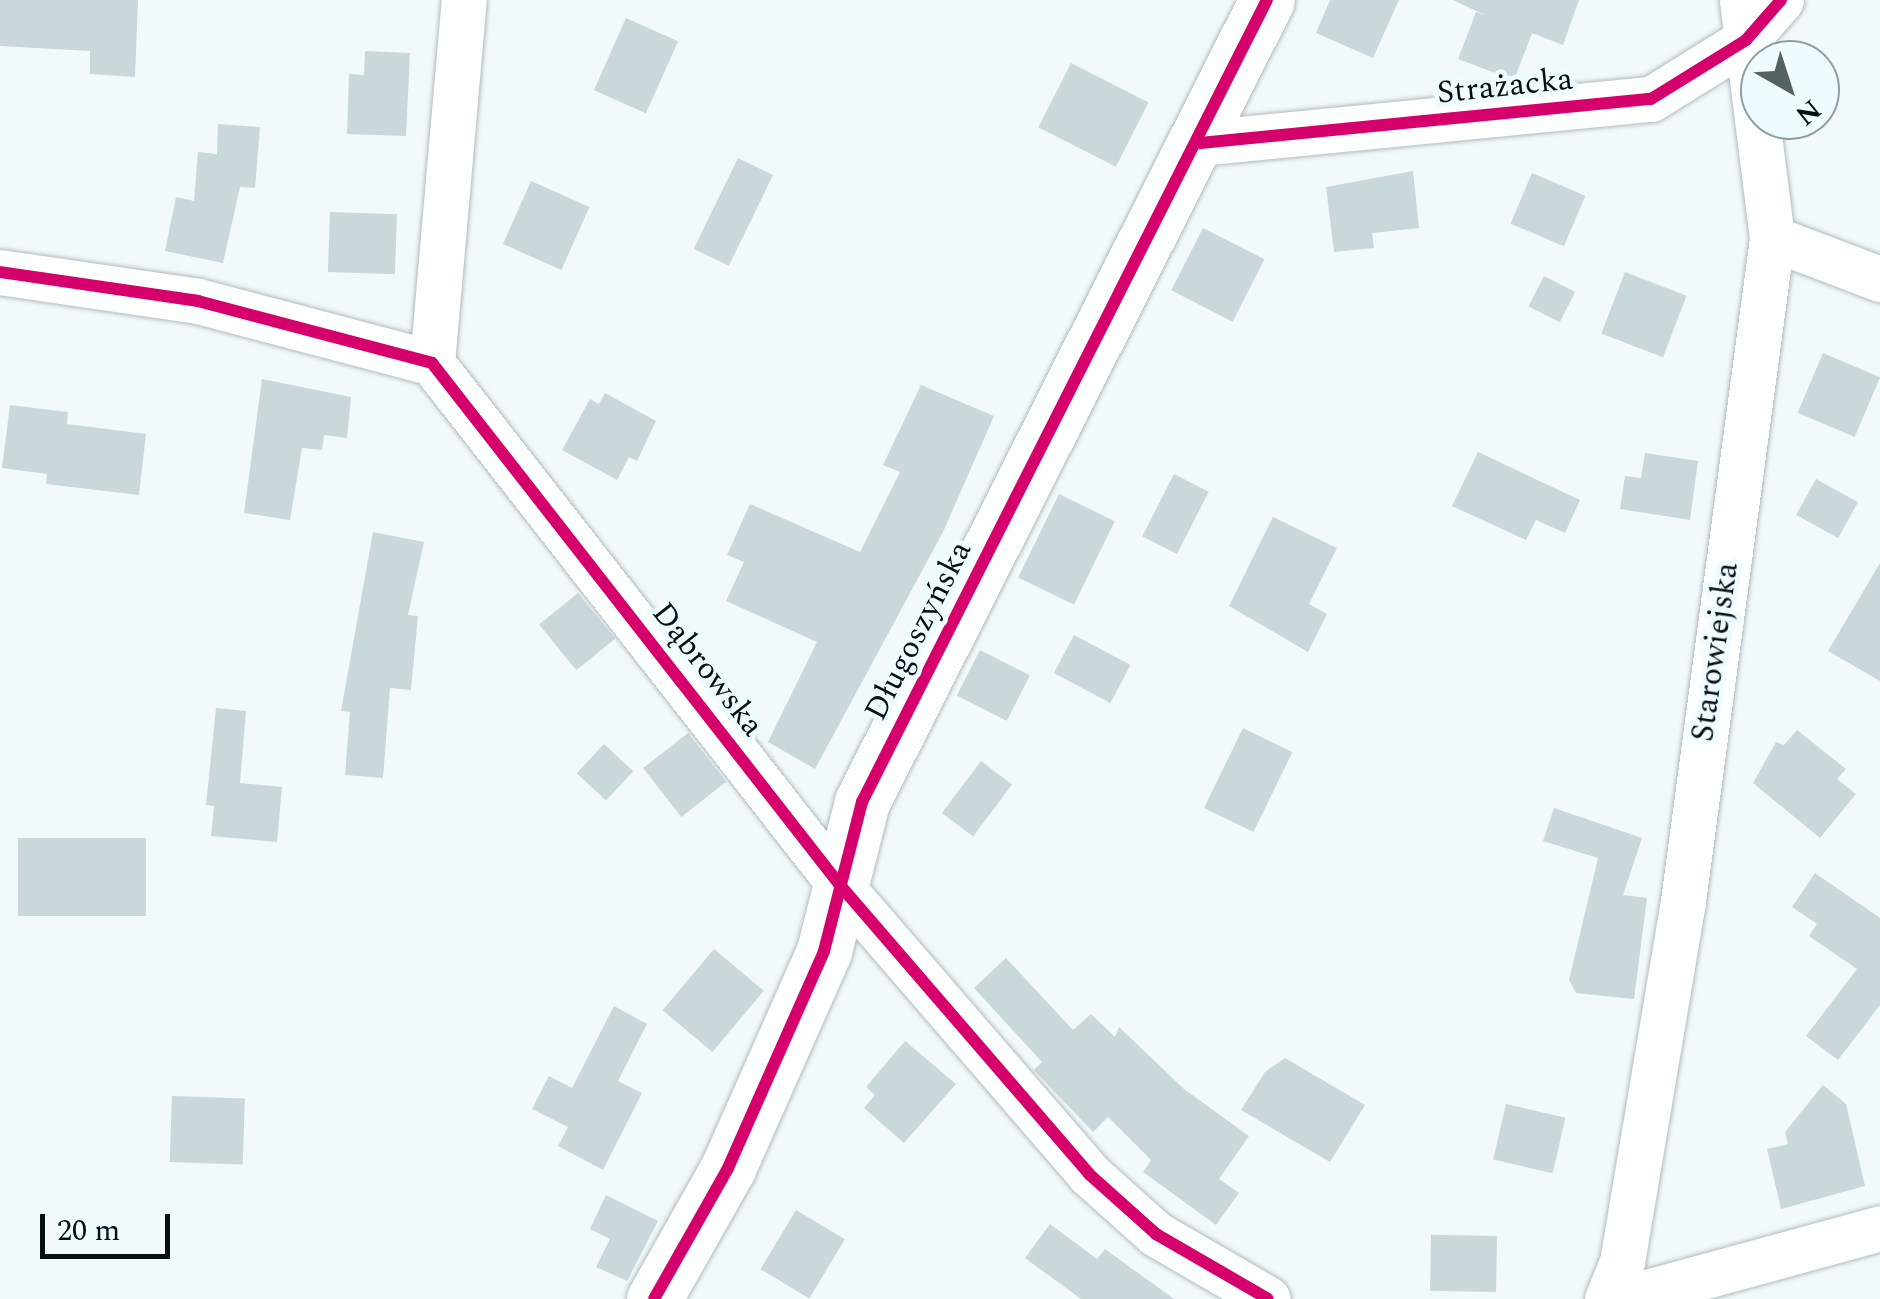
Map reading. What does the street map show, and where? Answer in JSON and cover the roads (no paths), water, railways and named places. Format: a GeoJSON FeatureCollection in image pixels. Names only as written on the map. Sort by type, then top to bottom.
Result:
{"type":"FeatureCollection","features":[{"type":"Feature","properties":{"kind":"street"},"geometry":{"type":"LineString","coordinates":[[0,272],[198,302],[432,363],[464,0]]}},
{"type":"Feature","properties":{"kind":"street","name":"Długoszyńska"},"geometry":{"type":"LineString","coordinates":[[654,1299],[728,1168],[824,951],[862,802],[1200,143],[1267,0]]}},
{"type":"Feature","properties":{"kind":"street","name":"Strażacka"},"geometry":{"type":"LineString","coordinates":[[1200,143],[1651,100],[1744,20],[1781,0]]}},
{"type":"Feature","properties":{"kind":"street","name":"Starowiejska"},"geometry":{"type":"LineString","coordinates":[[1607,1299],[1622,1262],[1683,900],[1772,238],[1744,20]]}},
{"type":"Feature","properties":{"kind":"street"},"geometry":{"type":"LineString","coordinates":[[1772,238],[1880,280]]}},
{"type":"Feature","properties":{"kind":"street","name":"Dąbrowska"},"geometry":{"type":"LineString","coordinates":[[432,363],[839,884],[1088,1174],[1156,1234],[1268,1299]]}},
{"type":"Feature","properties":{"kind":"street"},"geometry":{"type":"LineString","coordinates":[[1620,1299],[1880,1228]]}}]}
